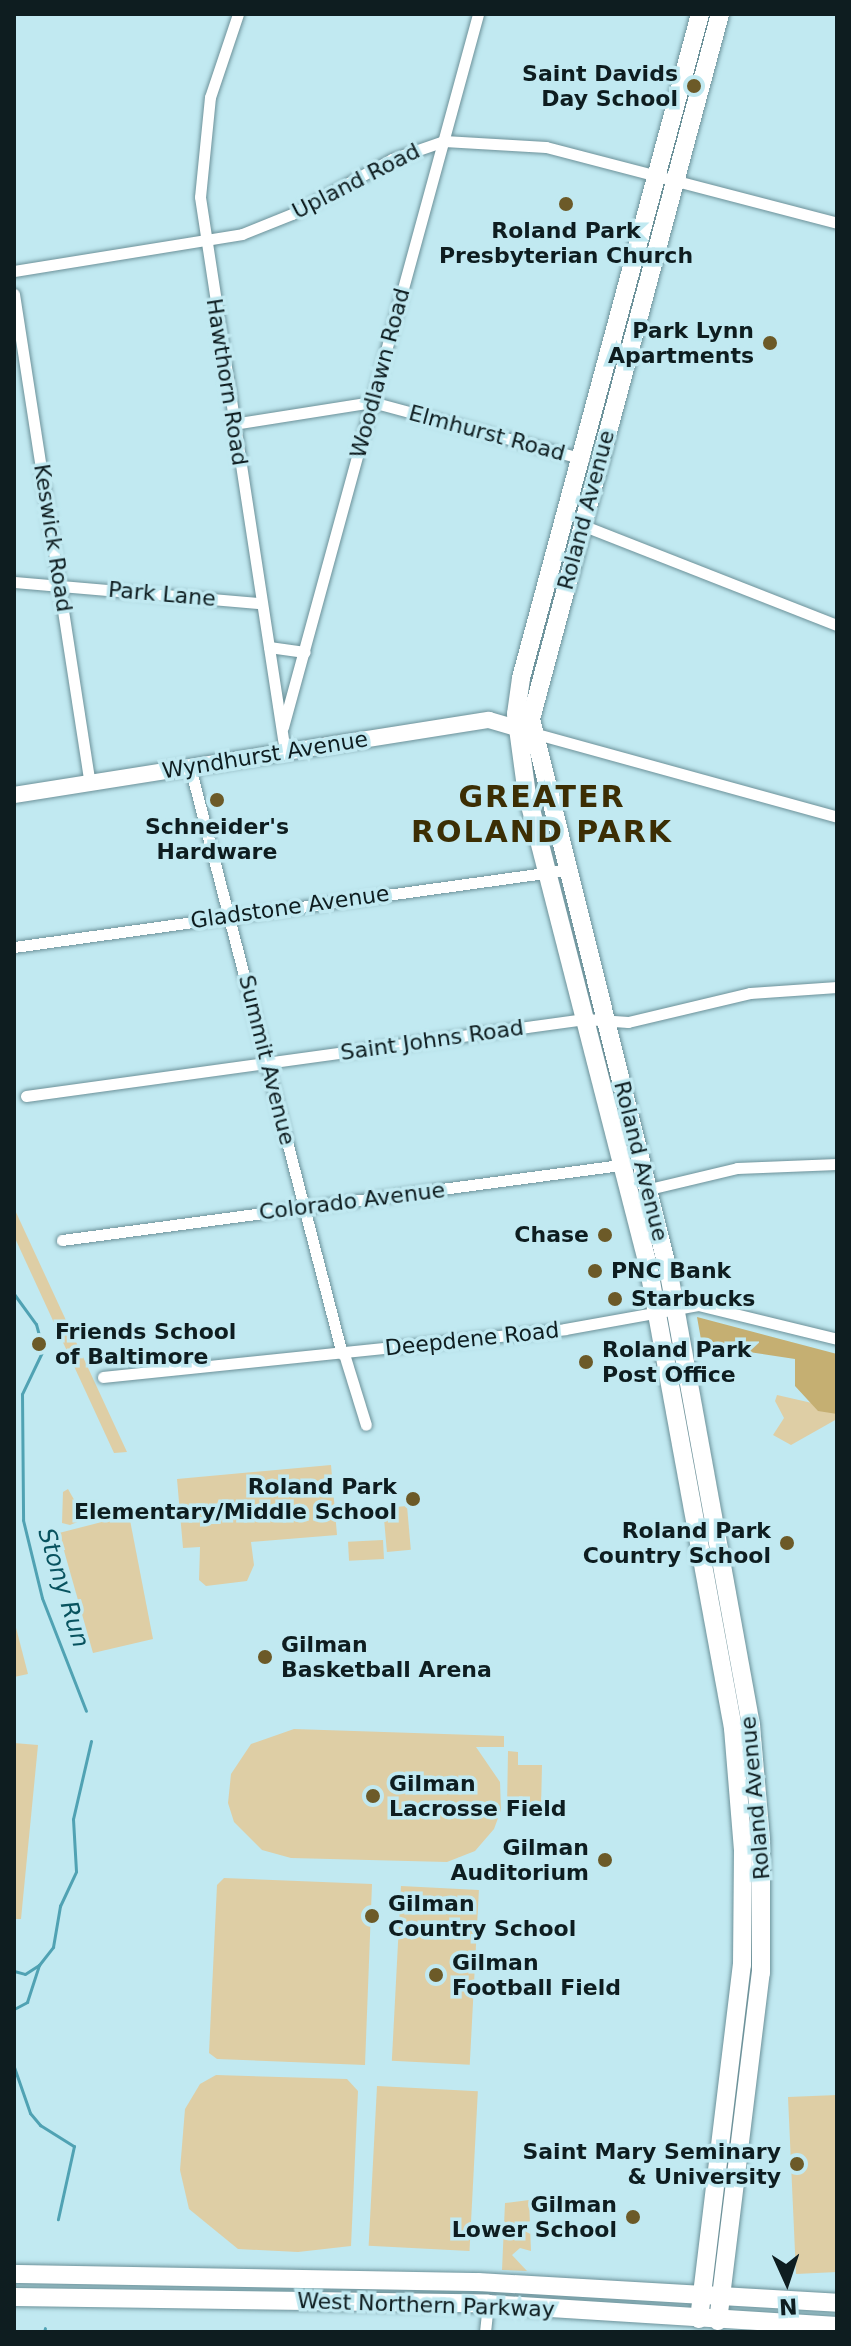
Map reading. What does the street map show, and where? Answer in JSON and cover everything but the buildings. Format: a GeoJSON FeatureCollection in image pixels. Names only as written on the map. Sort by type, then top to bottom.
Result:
{"type":"FeatureCollection","features":[{"type":"Feature","properties":{"kind":"main road","name":"Roland Avenue"},"geometry":{"type":"LineString","coordinates":[[700,14],[521,678],[524,730],[520,767],[606,1023],[650,1188],[733,1728],[743,1850],[740,1994],[708,2326]]}},
{"type":"Feature","properties":{"kind":"main road","name":"Roland Avenue"},"geometry":{"type":"LineString","coordinates":[[524,730],[720,14]]}},
{"type":"Feature","properties":{"kind":"main road","name":"Roland Avenue"},"geometry":{"type":"LineString","coordinates":[[556,871],[585,1019],[630,1193],[667,1312]]}},
{"type":"Feature","properties":{"kind":"main road","name":"West Northern Parkway"},"geometry":{"type":"LineString","coordinates":[[14,2274],[478,2282],[712,2299],[837,2303]]}},
{"type":"Feature","properties":{"kind":"main road","name":"West Northern Parkway"},"geometry":{"type":"LineString","coordinates":[[14,2297],[488,2304],[708,2326],[837,2326]]}},
{"type":"Feature","properties":{"kind":"street","name":"Hawthorn Road"},"geometry":{"type":"LineString","coordinates":[[238,14],[213,82],[202,139],[205,242],[285,752]]}},
{"type":"Feature","properties":{"kind":"street","name":"Woodlawn Road"},"geometry":{"type":"LineString","coordinates":[[282,731],[478,14]]}},
{"type":"Feature","properties":{"kind":"street","name":"Upland Road"},"geometry":{"type":"LineString","coordinates":[[14,271],[205,242],[274,222],[392,159],[444,141],[546,147],[837,223]]}},
{"type":"Feature","properties":{"kind":"street","name":"Keswick Road"},"geometry":{"type":"LineString","coordinates":[[14,294],[90,783]]}},
{"type":"Feature","properties":{"kind":"street","name":"Elmhurst Road"},"geometry":{"type":"LineString","coordinates":[[233,424],[372,402],[598,463]]}},
{"type":"Feature","properties":{"kind":"street"},"geometry":{"type":"LineString","coordinates":[[564,518],[837,625]]}},
{"type":"Feature","properties":{"kind":"street","name":"Park Lane"},"geometry":{"type":"LineString","coordinates":[[14,582],[261,603]]}},
{"type":"Feature","properties":{"kind":"street"},"geometry":{"type":"LineString","coordinates":[[269,647],[305,652]]}},
{"type":"Feature","properties":{"kind":"street","name":"Wyndhurst Avenue"},"geometry":{"type":"LineString","coordinates":[[14,795],[489,720],[524,730]]}},
{"type":"Feature","properties":{"kind":"street"},"geometry":{"type":"LineString","coordinates":[[524,730],[837,817]]}},
{"type":"Feature","properties":{"kind":"street","name":"Summit Avenue"},"geometry":{"type":"LineString","coordinates":[[190,767],[343,1354],[366,1425]]}},
{"type":"Feature","properties":{"kind":"street","name":"Gladstone Avenue"},"geometry":{"type":"LineString","coordinates":[[14,947],[229,914],[556,871]]}},
{"type":"Feature","properties":{"kind":"street","name":"Saint Johns Road"},"geometry":{"type":"LineString","coordinates":[[26,1096],[585,1019],[606,1023],[750,993],[837,987]]}},
{"type":"Feature","properties":{"kind":"street","name":"Colorado Avenue"},"geometry":{"type":"LineString","coordinates":[[62,1240],[642,1161]]}},
{"type":"Feature","properties":{"kind":"street"},"geometry":{"type":"LineString","coordinates":[[630,1193],[756,1165],[837,1164]]}},
{"type":"Feature","properties":{"kind":"street","name":"Deepdene Road"},"geometry":{"type":"LineString","coordinates":[[103,1377],[343,1354],[667,1312],[698,1305],[837,1339]]}},
{"type":"Feature","properties":{"kind":"street"},"geometry":{"type":"LineString","coordinates":[[485,2332],[488,2304]]}},
{"type":"Feature","properties":{"kind":"shaded area"},"geometry":{"type":"Polygon","coordinates":[[[14,1208],[127,1452],[114,1453],[14,1236],[14,1208]]]}},
{"type":"Feature","properties":{"kind":"shaded area"},"geometry":{"type":"Polygon","coordinates":[[[697,1317],[837,1354],[837,1414],[818,1411],[795,1386],[795,1359],[702,1345],[697,1317]]]}},
{"type":"Feature","properties":{"kind":"shaded area"},"geometry":{"type":"Polygon","coordinates":[[[777,1395],[812,1403],[837,1401],[837,1419],[791,1445],[773,1435],[784,1418],[775,1401],[777,1395]]]}},
{"type":"Feature","properties":{"kind":"shaded area"},"geometry":{"type":"Polygon","coordinates":[[[331,1465],[337,1535],[251,1542],[254,1565],[247,1581],[206,1586],[199,1580],[200,1547],[183,1548],[177,1479],[331,1465]]]}},
{"type":"Feature","properties":{"kind":"shaded area"},"geometry":{"type":"Polygon","coordinates":[[[68,1489],[85,1519],[70,1525],[62,1523],[63,1492],[68,1489]]]}},
{"type":"Feature","properties":{"kind":"shaded area"},"geometry":{"type":"Polygon","coordinates":[[[407,1506],[411,1550],[387,1552],[383,1508],[407,1506]]]}},
{"type":"Feature","properties":{"kind":"shaded area"},"geometry":{"type":"Polygon","coordinates":[[[129,1515],[153,1639],[93,1653],[59,1533],[129,1515]]]}},
{"type":"Feature","properties":{"kind":"shaded area"},"geometry":{"type":"Polygon","coordinates":[[[383,1540],[384,1559],[349,1561],[348,1542],[383,1540]]]}},
{"type":"Feature","properties":{"kind":"shaded area"},"geometry":{"type":"Polygon","coordinates":[[[14,1620],[28,1674],[14,1677],[14,1620]]]}},
{"type":"Feature","properties":{"kind":"shaded area"},"geometry":{"type":"Polygon","coordinates":[[[294,1729],[504,1736],[504,1747],[476,1747],[500,1782],[501,1810],[494,1829],[475,1851],[447,1862],[291,1858],[262,1850],[234,1822],[228,1803],[231,1774],[251,1744],[294,1729]]]}},
{"type":"Feature","properties":{"kind":"shaded area"},"geometry":{"type":"Polygon","coordinates":[[[14,1743],[38,1745],[21,1919],[14,1919],[14,1743]]]}},
{"type":"Feature","properties":{"kind":"shaded area"},"geometry":{"type":"Polygon","coordinates":[[[508,1751],[518,1752],[518,1765],[542,1765],[541,1809],[507,1808],[508,1751]]]}},
{"type":"Feature","properties":{"kind":"shaded area"},"geometry":{"type":"Polygon","coordinates":[[[224,1878],[372,1884],[365,2065],[217,2059],[209,2053],[217,1885],[224,1878]]]}},
{"type":"Feature","properties":{"kind":"shaded area","name":"Gilman Football Field"},"geometry":{"type":"Polygon","coordinates":[[[401,1886],[479,1890],[470,2065],[392,2061],[401,1886]]]}},
{"type":"Feature","properties":{"kind":"shaded area"},"geometry":{"type":"Polygon","coordinates":[[[216,2075],[347,2079],[358,2091],[351,2246],[298,2252],[238,2249],[189,2209],[180,2170],[185,2109],[200,2084],[216,2075]]]}},
{"type":"Feature","properties":{"kind":"shaded area"},"geometry":{"type":"Polygon","coordinates":[[[377,2086],[478,2091],[469,2251],[369,2246],[377,2086]]]}},
{"type":"Feature","properties":{"kind":"shaded area"},"geometry":{"type":"Polygon","coordinates":[[[837,2095],[837,2272],[796,2274],[788,2097],[837,2095]]]}},
{"type":"Feature","properties":{"kind":"shaded area"},"geometry":{"type":"Polygon","coordinates":[[[529,2200],[531,2251],[520,2248],[512,2255],[527,2271],[502,2270],[505,2203],[529,2200]]]}},
{"type":"Feature","properties":{"kind":"waterway","name":"Stony Run"},"geometry":{"type":"LineString","coordinates":[[14,1294],[36,1324],[43,1350],[22,1394],[23,1520],[42,1598],[86,1711]]}},
{"type":"Feature","properties":{"kind":"waterway","name":"Stony Run"},"geometry":{"type":"LineString","coordinates":[[14,2009],[27,2002],[39,1965],[53,1947],[60,1906],[76,1871],[73,1819],[91,1741]]}},
{"type":"Feature","properties":{"kind":"waterway"},"geometry":{"type":"LineString","coordinates":[[14,1971],[25,1974],[39,1965]]}},
{"type":"Feature","properties":{"kind":"waterway","name":"Stony Run"},"geometry":{"type":"LineString","coordinates":[[14,2067],[30,2113],[40,2125],[74,2146],[58,2219]]}},
{"type":"Feature","properties":{"kind":"waterway","name":"Stony Run"},"geometry":{"type":"LineString","coordinates":[[44,2332],[45,2328]]}},
{"type":"Feature","properties":{"kind":"place","name":"Saint Davids Day School"},"geometry":{"type":"Point","coordinates":[694,86]}},
{"type":"Feature","properties":{"kind":"place","name":"Roland Park Presbyterian Church"},"geometry":{"type":"Point","coordinates":[566,204]}},
{"type":"Feature","properties":{"kind":"place","name":"Park Lynn Apartments"},"geometry":{"type":"Point","coordinates":[770,343]}},
{"type":"Feature","properties":{"kind":"place","name":"Schneider's Hardware"},"geometry":{"type":"Point","coordinates":[217,800]}},
{"type":"Feature","properties":{"kind":"place","name":"Chase"},"geometry":{"type":"Point","coordinates":[605,1235]}},
{"type":"Feature","properties":{"kind":"place","name":"PNC Bank"},"geometry":{"type":"Point","coordinates":[595,1271]}},
{"type":"Feature","properties":{"kind":"place","name":"Starbucks"},"geometry":{"type":"Point","coordinates":[615,1299]}},
{"type":"Feature","properties":{"kind":"place","name":"Friends School of Baltimore"},"geometry":{"type":"Point","coordinates":[39,1344]}},
{"type":"Feature","properties":{"kind":"place","name":"Roland Park Post Office"},"geometry":{"type":"Point","coordinates":[586,1362]}},
{"type":"Feature","properties":{"kind":"place","name":"Roland Park Elementary/Middle School"},"geometry":{"type":"Point","coordinates":[413,1499]}},
{"type":"Feature","properties":{"kind":"place","name":"Roland Park Country School"},"geometry":{"type":"Point","coordinates":[787,1543]}},
{"type":"Feature","properties":{"kind":"place","name":"Gilman Basketball Arena"},"geometry":{"type":"Point","coordinates":[265,1657]}},
{"type":"Feature","properties":{"kind":"place","name":"Gilman Lacrosse Field"},"geometry":{"type":"Point","coordinates":[373,1796]}},
{"type":"Feature","properties":{"kind":"place","name":"Gilman Auditorium"},"geometry":{"type":"Point","coordinates":[605,1860]}},
{"type":"Feature","properties":{"kind":"place","name":"Gilman Country School"},"geometry":{"type":"Point","coordinates":[372,1916]}},
{"type":"Feature","properties":{"kind":"place","name":"Gilman Football Field"},"geometry":{"type":"Point","coordinates":[436,1975]}},
{"type":"Feature","properties":{"kind":"place","name":"Saint Mary Seminary & University"},"geometry":{"type":"Point","coordinates":[797,2164]}},
{"type":"Feature","properties":{"kind":"place","name":"Gilman Lower School"},"geometry":{"type":"Point","coordinates":[633,2217]}},
{"type":"Feature","properties":{"kind":"district","name":"GREATER ROLAND PARK"},"geometry":{"type":"Point","coordinates":[542,814]}}]}
